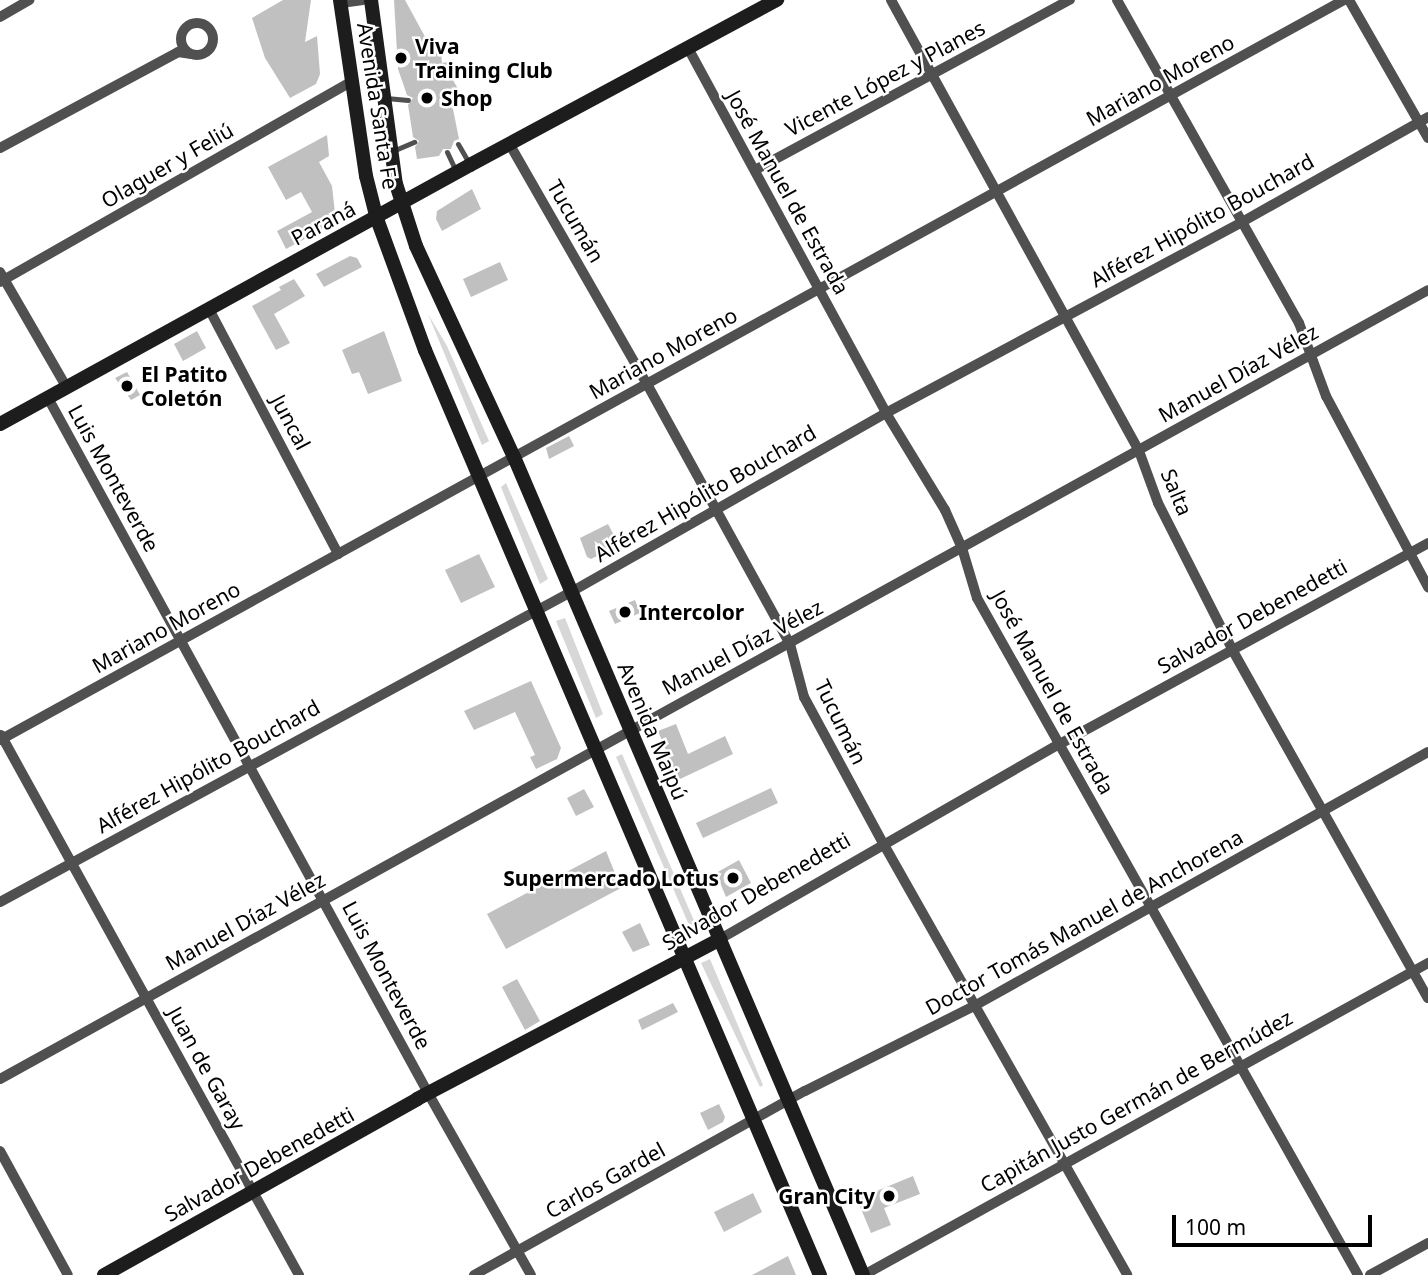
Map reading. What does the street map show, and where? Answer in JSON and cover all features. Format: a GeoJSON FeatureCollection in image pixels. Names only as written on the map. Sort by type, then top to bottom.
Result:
{"type":"FeatureCollection","features":[{"type":"Feature","properties":{"kind":"main road","name":"Avenida Santa Fe"},"geometry":{"type":"LineString","coordinates":[[371,0],[401,204]]}},
{"type":"Feature","properties":{"kind":"main road","name":"Paraná"},"geometry":{"type":"LineString","coordinates":[[0,424],[774,1]]}},
{"type":"Feature","properties":{"kind":"main road","name":"Avenida Santa Fe"},"geometry":{"type":"LineString","coordinates":[[340,2],[366,176],[377,219]]}},
{"type":"Feature","properties":{"kind":"main road","name":"Avenida Maipú"},"geometry":{"type":"LineString","coordinates":[[401,204],[416,246],[514,457],[720,939],[786,1101],[863,1275]]}},
{"type":"Feature","properties":{"kind":"main road"},"geometry":{"type":"LineString","coordinates":[[377,219],[425,351],[477,477],[537,608],[594,749],[820,1275]]}},
{"type":"Feature","properties":{"kind":"main road","name":"Salvador Debenedetti"},"geometry":{"type":"LineString","coordinates":[[104,1275],[428,1093],[720,939]]}},
{"type":"Feature","properties":{"kind":"street"},"geometry":{"type":"LineString","coordinates":[[0,17],[30,0]]}},
{"type":"Feature","properties":{"kind":"street"},"geometry":{"type":"LineString","coordinates":[[340,2],[363,0]]}},
{"type":"Feature","properties":{"kind":"street","name":"Salta"},"geometry":{"type":"LineString","coordinates":[[891,0],[1139,451],[1158,503],[1233,651],[1428,998]]}},
{"type":"Feature","properties":{"kind":"street","name":"Vicente López y Planes"},"geometry":{"type":"LineString","coordinates":[[755,170],[1070,0]]}},
{"type":"Feature","properties":{"kind":"street"},"geometry":{"type":"LineString","coordinates":[[1117,0],[1299,323],[1326,396],[1428,587]]}},
{"type":"Feature","properties":{"kind":"street"},"geometry":{"type":"LineString","coordinates":[[1347,0],[1424,119],[1428,138]]}},
{"type":"Feature","properties":{"kind":"street","name":"Mariano Moreno"},"geometry":{"type":"LineString","coordinates":[[1,737],[1347,0]]}},
{"type":"Feature","properties":{"kind":"street","name":"José Manuel de Estrada"},"geometry":{"type":"LineString","coordinates":[[688,48],[886,413],[945,510],[962,548],[977,598],[1358,1275]]}},
{"type":"Feature","properties":{"kind":"street"},"geometry":{"type":"LineString","coordinates":[[0,148],[183,49]]}},
{"type":"Feature","properties":{"kind":"street","name":"Olaguer y Feliú"},"geometry":{"type":"LineString","coordinates":[[1,278],[352,81]]}},
{"type":"Feature","properties":{"kind":"street","name":"Alférez Hipólito Bouchard"},"geometry":{"type":"LineString","coordinates":[[0,902],[537,608],[571,592],[886,413],[1242,222],[1424,119]]}},
{"type":"Feature","properties":{"kind":"street","name":"Tucumán"},"geometry":{"type":"LineString","coordinates":[[510,145],[647,384],[790,644],[804,697],[883,843],[1127,1275]]}},
{"type":"Feature","properties":{"kind":"street"},"geometry":{"type":"LineString","coordinates":[[1,278],[67,388]]}},
{"type":"Feature","properties":{"kind":"street","name":"Manuel Díaz Vélez"},"geometry":{"type":"LineString","coordinates":[[0,1079],[629,729],[790,644],[1428,290]]}},
{"type":"Feature","properties":{"kind":"street","name":"Juncal"},"geometry":{"type":"LineString","coordinates":[[209,309],[338,554]]}},
{"type":"Feature","properties":{"kind":"street","name":"Luis Monteverde"},"geometry":{"type":"LineString","coordinates":[[48,398],[428,1093],[531,1275]]}},
{"type":"Feature","properties":{"kind":"street","name":"Salvador Debenedetti"},"geometry":{"type":"LineString","coordinates":[[720,939],[883,843],[1058,745],[1428,543]]}},
{"type":"Feature","properties":{"kind":"street","name":"Juan de Garay"},"geometry":{"type":"LineString","coordinates":[[1,737],[299,1275]]}},
{"type":"Feature","properties":{"kind":"street","name":"Doctor Tomás Manuel de Anchorena"},"geometry":{"type":"LineString","coordinates":[[754,1120],[786,1101],[976,1005],[1428,752]]}},
{"type":"Feature","properties":{"kind":"street","name":"Capitán Justo Germán de Bermúdez"},"geometry":{"type":"LineString","coordinates":[[863,1275],[1428,963]]}},
{"type":"Feature","properties":{"kind":"street","name":"Carlos Gardel"},"geometry":{"type":"LineString","coordinates":[[474,1275],[754,1120]]}},
{"type":"Feature","properties":{"kind":"street"},"geometry":{"type":"LineString","coordinates":[[0,1151],[68,1275]]}},
{"type":"Feature","properties":{"kind":"street"},"geometry":{"type":"LineString","coordinates":[[1370,1275],[1428,1243]]}},
{"type":"Feature","properties":{"kind":"lane"},"geometry":{"type":"LineString","coordinates":[[384,98],[408,100]]}},
{"type":"Feature","properties":{"kind":"lane"},"geometry":{"type":"LineString","coordinates":[[392,151],[414,142]]}},
{"type":"Feature","properties":{"kind":"lane"},"geometry":{"type":"LineString","coordinates":[[458,144],[463,169]]}},
{"type":"Feature","properties":{"kind":"lane"},"geometry":{"type":"LineString","coordinates":[[447,152],[463,169]]}},
{"type":"Feature","properties":{"kind":"shaded area"},"geometry":{"type":"Polygon","coordinates":[[[428,314],[447,346],[489,441],[482,445],[428,314]]]}},
{"type":"Feature","properties":{"kind":"shaded area"},"geometry":{"type":"Polygon","coordinates":[[[506,483],[548,579],[540,584],[501,487],[506,483]]]}},
{"type":"Feature","properties":{"kind":"shaded area"},"geometry":{"type":"Polygon","coordinates":[[[565,618],[603,714],[596,718],[556,621],[565,618]]]}},
{"type":"Feature","properties":{"kind":"shaded area"},"geometry":{"type":"Polygon","coordinates":[[[622,754],[695,923],[689,925],[616,757],[622,754]]]}},
{"type":"Feature","properties":{"kind":"shaded area"},"geometry":{"type":"Polygon","coordinates":[[[710,959],[763,1085],[760,1087],[701,963],[710,959]]]}},
{"type":"Feature","properties":{"kind":"building"},"geometry":{"type":"Polygon","coordinates":[[[283,0],[311,0],[305,42],[317,36],[320,74],[316,84],[290,98],[265,58],[252,18],[283,0]]]}},
{"type":"Feature","properties":{"kind":"building"},"geometry":{"type":"Polygon","coordinates":[[[394,0],[405,0],[429,44],[440,42],[442,63],[448,62],[454,82],[466,102],[452,104],[459,139],[454,141],[451,149],[443,149],[439,156],[417,159],[415,147],[419,141],[413,137],[408,105],[413,98],[407,95],[398,69],[394,0]]]}},
{"type":"Feature","properties":{"kind":"building"},"geometry":{"type":"Polygon","coordinates":[[[327,135],[329,156],[319,162],[332,186],[336,222],[286,249],[277,231],[312,212],[301,192],[286,200],[268,167],[327,135]]]}},
{"type":"Feature","properties":{"kind":"building"},"geometry":{"type":"Polygon","coordinates":[[[472,189],[481,209],[442,231],[436,219],[437,211],[472,189]]]}},
{"type":"Feature","properties":{"kind":"building"},"geometry":{"type":"Polygon","coordinates":[[[350,256],[357,258],[362,267],[324,287],[316,274],[350,256]]]}},
{"type":"Feature","properties":{"kind":"building"},"geometry":{"type":"Polygon","coordinates":[[[500,262],[508,280],[471,297],[463,279],[500,262]]]}},
{"type":"Feature","properties":{"kind":"building"},"geometry":{"type":"Polygon","coordinates":[[[294,279],[305,296],[274,314],[290,343],[276,350],[252,306],[281,290],[279,287],[294,279]]]}},
{"type":"Feature","properties":{"kind":"building"},"geometry":{"type":"Polygon","coordinates":[[[197,331],[206,348],[183,361],[174,344],[197,331]]]}},
{"type":"Feature","properties":{"kind":"building"},"geometry":{"type":"Polygon","coordinates":[[[384,331],[402,381],[368,394],[359,372],[352,374],[342,350],[384,331]]]}},
{"type":"Feature","properties":{"kind":"building","name":"El Patito Coletón"},"geometry":{"type":"Polygon","coordinates":[[[127,372],[140,395],[131,400],[115,378],[127,372]]]}},
{"type":"Feature","properties":{"kind":"building"},"geometry":{"type":"Polygon","coordinates":[[[569,436],[574,446],[549,459],[546,448],[569,436]]]}},
{"type":"Feature","properties":{"kind":"building"},"geometry":{"type":"Polygon","coordinates":[[[608,524],[619,545],[591,559],[587,557],[580,538],[608,524]]]}},
{"type":"Feature","properties":{"kind":"building"},"geometry":{"type":"Polygon","coordinates":[[[479,554],[495,587],[461,603],[445,570],[479,554]]]}},
{"type":"Feature","properties":{"kind":"building","name":"Intercolor"},"geometry":{"type":"Polygon","coordinates":[[[635,600],[640,613],[615,624],[609,611],[635,600]]]}},
{"type":"Feature","properties":{"kind":"building"},"geometry":{"type":"Polygon","coordinates":[[[531,681],[561,748],[557,759],[536,769],[530,757],[535,755],[515,712],[474,730],[464,711],[531,681]]]}},
{"type":"Feature","properties":{"kind":"building"},"geometry":{"type":"Polygon","coordinates":[[[676,724],[688,754],[725,736],[733,754],[678,780],[658,731],[676,724]]]}},
{"type":"Feature","properties":{"kind":"building"},"geometry":{"type":"Polygon","coordinates":[[[771,788],[778,803],[703,838],[696,823],[771,788]]]}},
{"type":"Feature","properties":{"kind":"building"},"geometry":{"type":"Polygon","coordinates":[[[584,789],[594,807],[576,816],[567,798],[584,789]]]}},
{"type":"Feature","properties":{"kind":"building"},"geometry":{"type":"Polygon","coordinates":[[[606,851],[621,888],[506,949],[487,914],[606,851]]]}},
{"type":"Feature","properties":{"kind":"building","name":"Supermercado Lotus"},"geometry":{"type":"Polygon","coordinates":[[[739,860],[751,883],[726,897],[716,873],[739,860]]]}},
{"type":"Feature","properties":{"kind":"building"},"geometry":{"type":"Polygon","coordinates":[[[640,923],[650,945],[633,952],[622,932],[640,923]]]}},
{"type":"Feature","properties":{"kind":"building"},"geometry":{"type":"Polygon","coordinates":[[[517,979],[540,1021],[525,1030],[502,987],[517,979]]]}},
{"type":"Feature","properties":{"kind":"building"},"geometry":{"type":"Polygon","coordinates":[[[673,1003],[678,1012],[642,1030],[638,1020],[673,1003]]]}},
{"type":"Feature","properties":{"kind":"building"},"geometry":{"type":"Polygon","coordinates":[[[719,1104],[725,1117],[723,1122],[708,1130],[700,1113],[719,1104]]]}},
{"type":"Feature","properties":{"kind":"building","name":"Gran City"},"geometry":{"type":"Polygon","coordinates":[[[913,1176],[920,1194],[884,1208],[891,1225],[871,1233],[857,1199],[913,1176]]]}},
{"type":"Feature","properties":{"kind":"building"},"geometry":{"type":"Polygon","coordinates":[[[753,1193],[762,1212],[724,1232],[714,1212],[753,1193]]]}},
{"type":"Feature","properties":{"kind":"building"},"geometry":{"type":"Polygon","coordinates":[[[788,1256],[796,1275],[752,1275],[788,1256]]]}},
{"type":"Feature","properties":{"kind":"place","name":"Viva Training Club"},"geometry":{"type":"Point","coordinates":[401,58]}},
{"type":"Feature","properties":{"kind":"place","name":"Shop"},"geometry":{"type":"Point","coordinates":[427,98]}},
{"type":"Feature","properties":{"kind":"place","name":"El Patito Coletón"},"geometry":{"type":"Point","coordinates":[127,386]}},
{"type":"Feature","properties":{"kind":"place","name":"Intercolor"},"geometry":{"type":"Point","coordinates":[625,612]}},
{"type":"Feature","properties":{"kind":"place","name":"Supermercado Lotus"},"geometry":{"type":"Point","coordinates":[733,878]}},
{"type":"Feature","properties":{"kind":"place","name":"Gran City"},"geometry":{"type":"Point","coordinates":[889,1196]}}]}
